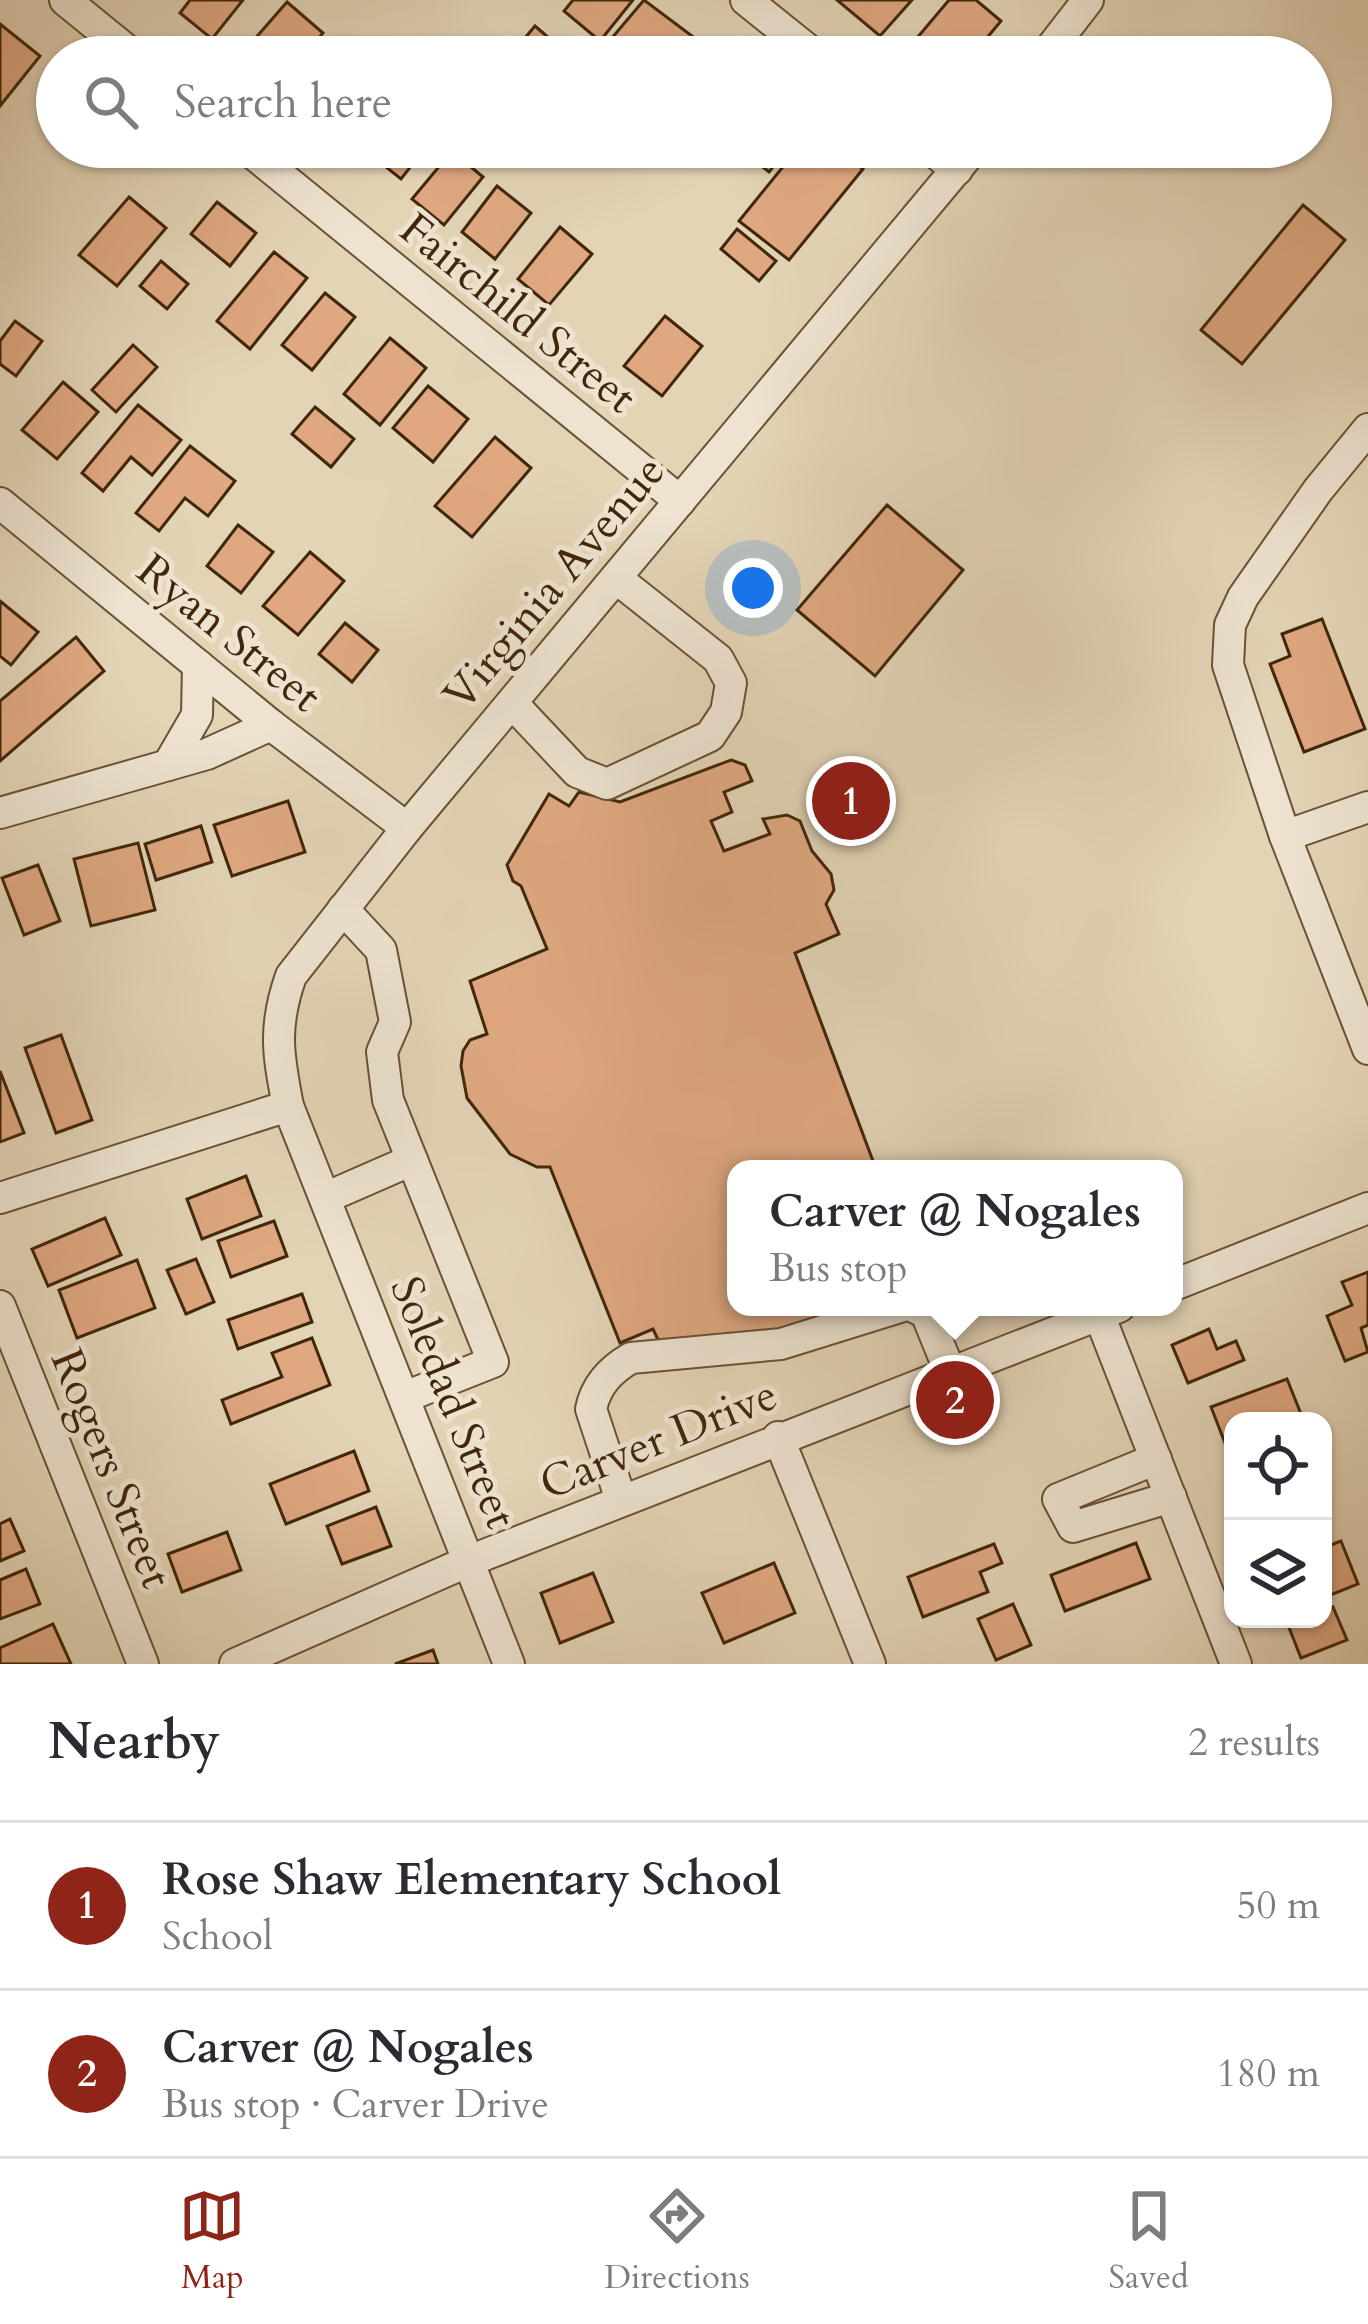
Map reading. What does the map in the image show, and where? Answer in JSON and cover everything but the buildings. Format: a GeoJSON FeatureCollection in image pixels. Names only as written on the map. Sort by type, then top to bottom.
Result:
{"type":"FeatureCollection","features":[{"type":"Feature","properties":{"kind":"street"},"geometry":{"type":"LineString","coordinates":[[65,0],[109,36]]}},
{"type":"Feature","properties":{"kind":"street"},"geometry":{"type":"LineString","coordinates":[[746,0],[791,36]]}},
{"type":"Feature","properties":{"kind":"street"},"geometry":{"type":"LineString","coordinates":[[1060,36],[1088,0]]}},
{"type":"Feature","properties":{"kind":"street","name":"Fairchild Street"},"geometry":{"type":"LineString","coordinates":[[271,168],[680,501]]}},
{"type":"Feature","properties":{"kind":"street","name":"Virginia Avenue"},"geometry":{"type":"LineString","coordinates":[[288,1106],[275,1043],[291,976],[406,828],[958,168]]}},
{"type":"Feature","properties":{"kind":"street"},"geometry":{"type":"LineString","coordinates":[[1368,429],[1318,490],[1244,597],[1230,626],[1228,665],[1285,836],[1368,1049]]}},
{"type":"Feature","properties":{"kind":"street","name":"Ryan Street"},"geometry":{"type":"LineString","coordinates":[[0,503],[271,725],[406,828]]}},
{"type":"Feature","properties":{"kind":"street"},"geometry":{"type":"LineString","coordinates":[[512,703],[577,772],[607,784],[710,736],[726,712],[731,683],[718,659],[616,578]]}},
{"type":"Feature","properties":{"kind":"street"},"geometry":{"type":"LineString","coordinates":[[168,765],[197,715],[199,665]]}},
{"type":"Feature","properties":{"kind":"street"},"geometry":{"type":"LineString","coordinates":[[0,813],[207,754],[271,725]]}},
{"type":"Feature","properties":{"kind":"street"},"geometry":{"type":"LineString","coordinates":[[1285,836],[1368,807]]}},
{"type":"Feature","properties":{"kind":"street"},"geometry":{"type":"LineString","coordinates":[[343,909],[381,950],[395,1022],[382,1052],[382,1076],[493,1361],[405,1397]]}},
{"type":"Feature","properties":{"kind":"street"},"geometry":{"type":"LineString","coordinates":[[0,1198],[288,1106]]}},
{"type":"Feature","properties":{"kind":"street","name":"Soledad Street"},"geometry":{"type":"LineString","coordinates":[[288,1106],[508,1664]]}},
{"type":"Feature","properties":{"kind":"street"},"geometry":{"type":"LineString","coordinates":[[325,1198],[412,1160]]}},
{"type":"Feature","properties":{"kind":"street"},"geometry":{"type":"LineString","coordinates":[[1183,1281],[1368,1208]]}},
{"type":"Feature","properties":{"kind":"street","name":"Rogers Street"},"geometry":{"type":"LineString","coordinates":[[0,1306],[143,1664]]}},
{"type":"Feature","properties":{"kind":"street"},"geometry":{"type":"LineString","coordinates":[[621,1500],[591,1409],[594,1396],[615,1367],[631,1358],[781,1344],[871,1316]]}},
{"type":"Feature","properties":{"kind":"street"},"geometry":{"type":"LineString","coordinates":[[927,1316],[950,1372]]}},
{"type":"Feature","properties":{"kind":"street","name":"Carver Drive"},"geometry":{"type":"LineString","coordinates":[[235,1664],[621,1500],[1090,1316]]}},
{"type":"Feature","properties":{"kind":"street"},"geometry":{"type":"LineString","coordinates":[[1107,1316],[1156,1459],[1236,1664]]}},
{"type":"Feature","properties":{"kind":"street"},"geometry":{"type":"LineString","coordinates":[[778,1437],[870,1664]]}},
{"type":"Feature","properties":{"kind":"street"},"geometry":{"type":"LineString","coordinates":[[1156,1459],[1058,1499],[1073,1527],[1171,1497]]}},
{"type":"Feature","properties":{"kind":"place","name":"Rose Shaw Elementary School"},"geometry":{"type":"Point","coordinates":[851,801]}},
{"type":"Feature","properties":{"kind":"place","name":"Carver @ Nogales"},"geometry":{"type":"Point","coordinates":[955,1400]}}]}
